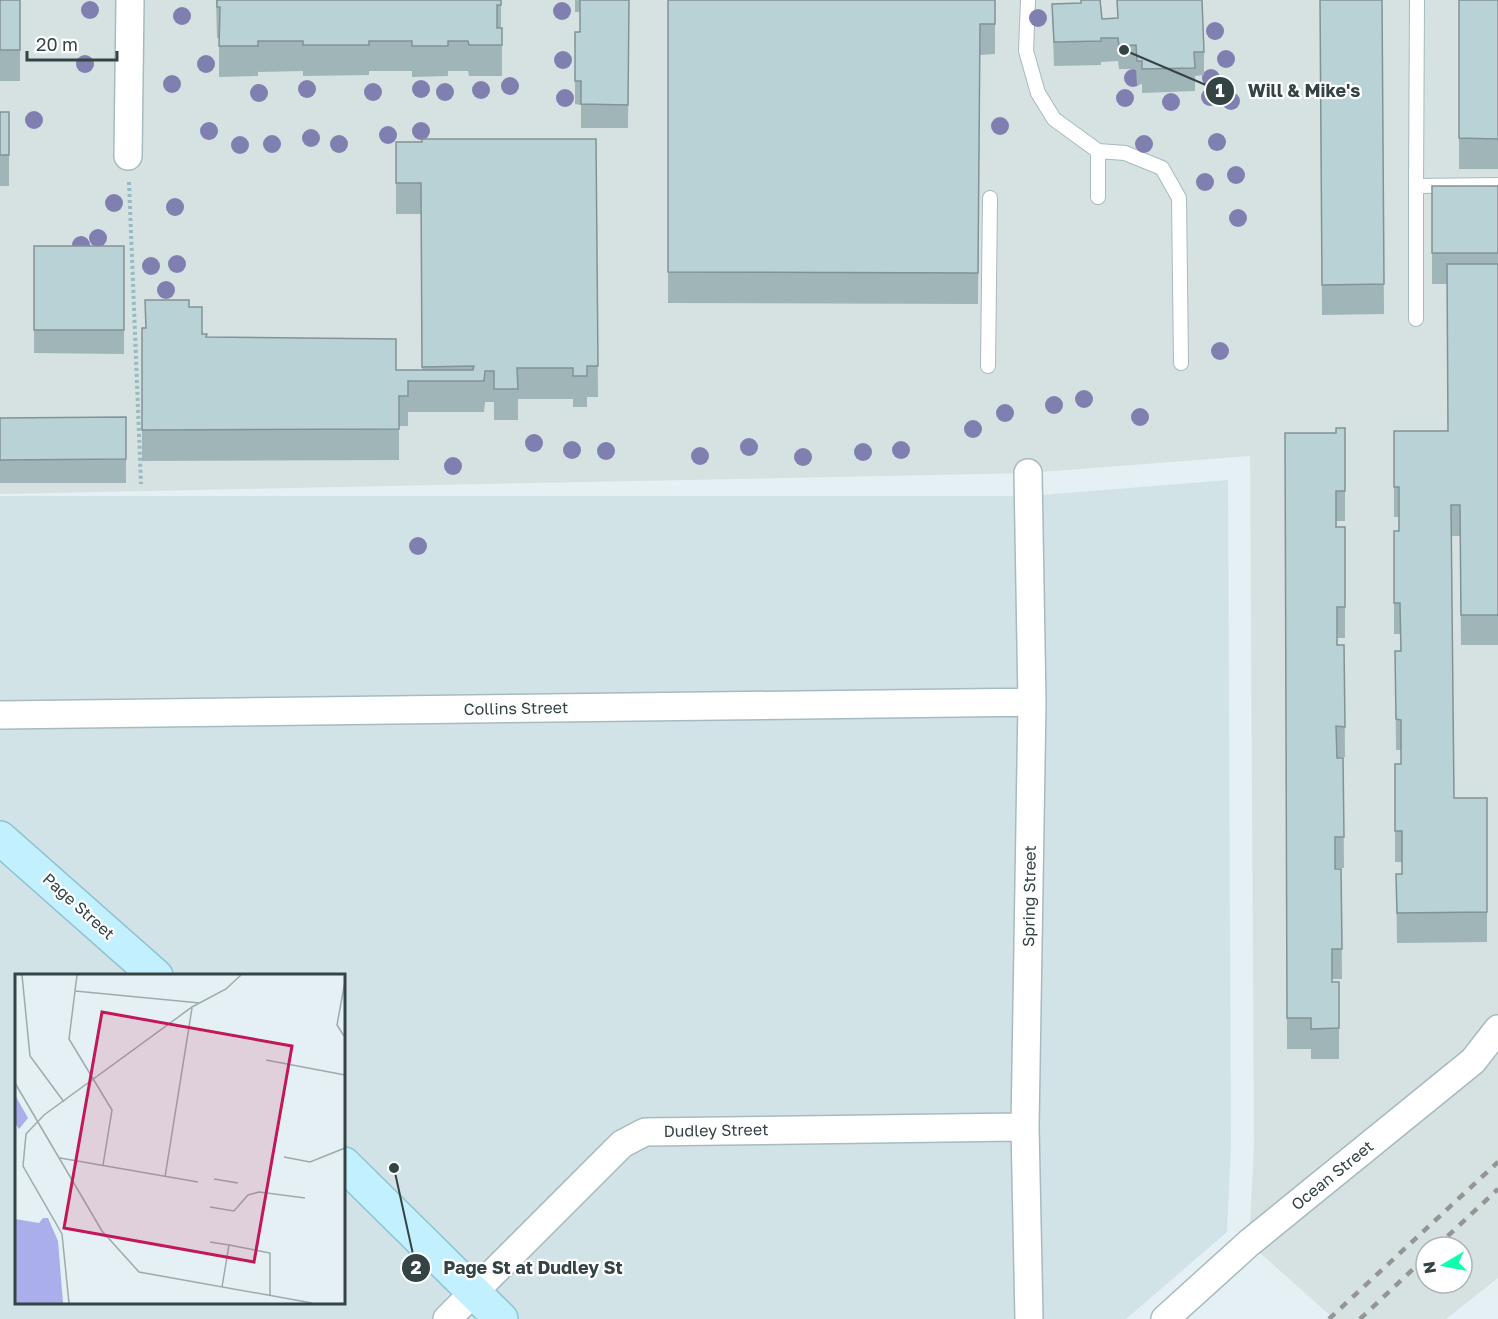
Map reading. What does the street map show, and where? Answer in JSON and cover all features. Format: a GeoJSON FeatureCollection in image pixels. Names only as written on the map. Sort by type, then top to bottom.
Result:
{"type":"FeatureCollection","features":[{"type":"Feature","properties":{"kind":"main road","name":"Page Street"},"geometry":{"type":"LineString","coordinates":[[0,838],[155,974]]}},
{"type":"Feature","properties":{"kind":"main road"},"geometry":{"type":"LineString","coordinates":[[345,1165],[501,1319]]}},
{"type":"Feature","properties":{"kind":"street"},"geometry":{"type":"LineString","coordinates":[[128,156],[130,0]]}},
{"type":"Feature","properties":{"kind":"street","name":"Spring Street"},"geometry":{"type":"LineString","coordinates":[[1028,473],[1032,702],[1025,1127],[1029,1319]]}},
{"type":"Feature","properties":{"kind":"street","name":"Collins Street"},"geometry":{"type":"LineString","coordinates":[[0,715],[1032,702]]}},
{"type":"Feature","properties":{"kind":"street","name":"Ocean Street"},"geometry":{"type":"LineString","coordinates":[[1165,1319],[1248,1243],[1473,1061],[1498,1029]]}},
{"type":"Feature","properties":{"kind":"street","name":"Dudley Street"},"geometry":{"type":"LineString","coordinates":[[447,1319],[622,1144],[645,1132],[1025,1127]]}},
{"type":"Feature","properties":{"kind":"lane"},"geometry":{"type":"LineString","coordinates":[[1028,0],[1026,51],[1038,93],[1054,119],[1098,151],[1125,153],[1162,168],[1179,198],[1181,363]]}},
{"type":"Feature","properties":{"kind":"lane"},"geometry":{"type":"LineString","coordinates":[[1416,319],[1417,0]]}},
{"type":"Feature","properties":{"kind":"lane"},"geometry":{"type":"LineString","coordinates":[[1098,151],[1098,197]]}},
{"type":"Feature","properties":{"kind":"lane"},"geometry":{"type":"LineString","coordinates":[[1416,186],[1498,185]]}},
{"type":"Feature","properties":{"kind":"lane"},"geometry":{"type":"LineString","coordinates":[[988,366],[990,198]]}},
{"type":"Feature","properties":{"kind":"path"},"geometry":{"type":"LineString","coordinates":[[128,156],[141,484]]}},
{"type":"Feature","properties":{"kind":"shaded area"},"geometry":{"type":"Polygon","coordinates":[[[0,0],[1498,0],[1498,1278],[1446,1319],[1334,1319],[1249,1243],[1254,1146],[1250,456],[1028,473],[0,494],[0,0]]]}},
{"type":"Feature","properties":{"kind":"shaded area"},"geometry":{"type":"Polygon","coordinates":[[[1228,480],[1231,1145],[1227,1232],[1126,1319],[0,1319],[0,496],[1029,496],[1228,480]]]}},
{"type":"Feature","properties":{"kind":"building"},"geometry":{"type":"Polygon","coordinates":[[[0,0],[20,0],[20,50],[0,50],[0,0]]]}},
{"type":"Feature","properties":{"kind":"building"},"geometry":{"type":"Polygon","coordinates":[[[217,0],[501,0],[501,5],[497,5],[497,28],[502,28],[502,45],[469,45],[468,41],[448,41],[448,46],[412,46],[412,41],[369,41],[369,45],[303,45],[303,41],[258,41],[258,46],[219,46],[220,7],[217,7],[217,0]]]}},
{"type":"Feature","properties":{"kind":"building"},"geometry":{"type":"Polygon","coordinates":[[[580,0],[629,0],[628,105],[581,104],[581,81],[575,81],[575,32],[580,32],[580,0]]]}},
{"type":"Feature","properties":{"kind":"building"},"geometry":{"type":"Polygon","coordinates":[[[668,0],[995,0],[995,24],[980,24],[978,273],[668,272],[668,0]]]}},
{"type":"Feature","properties":{"kind":"building"},"geometry":{"type":"Polygon","coordinates":[[[1081,0],[1100,0],[1102,19],[1118,18],[1117,0],[1202,0],[1204,52],[1194,52],[1195,68],[1142,69],[1142,61],[1137,61],[1136,45],[1119,46],[1118,38],[1101,38],[1101,41],[1054,42],[1052,4],[1081,3],[1081,0]]]}},
{"type":"Feature","properties":{"kind":"building"},"geometry":{"type":"Polygon","coordinates":[[[1320,0],[1382,0],[1384,284],[1322,285],[1320,0]]]}},
{"type":"Feature","properties":{"kind":"building"},"geometry":{"type":"Polygon","coordinates":[[[1459,0],[1498,0],[1498,139],[1459,138],[1459,0]]]}},
{"type":"Feature","properties":{"kind":"building"},"geometry":{"type":"Polygon","coordinates":[[[0,112],[9,112],[9,155],[0,155],[0,112]]]}},
{"type":"Feature","properties":{"kind":"building"},"geometry":{"type":"Polygon","coordinates":[[[422,139],[596,139],[598,366],[587,366],[587,376],[573,376],[573,368],[517,368],[518,389],[494,389],[494,371],[485,371],[484,381],[408,381],[408,396],[399,396],[399,429],[142,430],[142,328],[146,328],[145,300],[189,300],[189,307],[202,307],[202,334],[207,334],[206,337],[396,339],[396,370],[473,370],[474,366],[422,367],[421,183],[396,183],[396,142],[422,142],[422,139]]]}},
{"type":"Feature","properties":{"kind":"building"},"geometry":{"type":"Polygon","coordinates":[[[1432,186],[1498,186],[1498,253],[1432,253],[1432,186]]]}},
{"type":"Feature","properties":{"kind":"building"},"geometry":{"type":"Polygon","coordinates":[[[34,246],[124,246],[124,330],[34,330],[34,246]]]}},
{"type":"Feature","properties":{"kind":"building"},"geometry":{"type":"Polygon","coordinates":[[[1447,264],[1498,264],[1498,615],[1461,615],[1460,505],[1451,505],[1454,798],[1487,798],[1487,912],[1397,913],[1396,874],[1402,874],[1402,831],[1395,831],[1395,764],[1401,764],[1401,720],[1396,719],[1395,651],[1401,651],[1400,603],[1394,603],[1394,531],[1399,531],[1399,487],[1394,487],[1394,431],[1448,431],[1447,264]]]}},
{"type":"Feature","properties":{"kind":"building"},"geometry":{"type":"Polygon","coordinates":[[[126,417],[126,459],[0,460],[0,418],[126,417]]]}},
{"type":"Feature","properties":{"kind":"building"},"geometry":{"type":"Polygon","coordinates":[[[1336,428],[1345,428],[1345,491],[1336,491],[1336,527],[1345,527],[1345,607],[1337,607],[1337,645],[1344,645],[1345,727],[1336,726],[1337,758],[1343,758],[1344,837],[1335,837],[1335,869],[1341,869],[1342,949],[1332,949],[1332,982],[1339,982],[1339,1028],[1311,1029],[1311,1018],[1287,1018],[1285,433],[1336,433],[1336,428]]]}},
{"type":"Feature","properties":{"kind":"railway"},"geometry":{"type":"LineString","coordinates":[[1329,1319],[1498,1162]]}},
{"type":"Feature","properties":{"kind":"railway"},"geometry":{"type":"LineString","coordinates":[[1449,1235],[1498,1189]]}},
{"type":"Feature","properties":{"kind":"railway"},"geometry":{"type":"LineString","coordinates":[[1360,1319],[1414,1268]]}},
{"type":"Feature","properties":{"kind":"place","name":"Will & Mike's"},"geometry":{"type":"Point","coordinates":[1124,50]}},
{"type":"Feature","properties":{"kind":"place","name":"Page St at Dudley St"},"geometry":{"type":"Point","coordinates":[394,1168]}}]}
